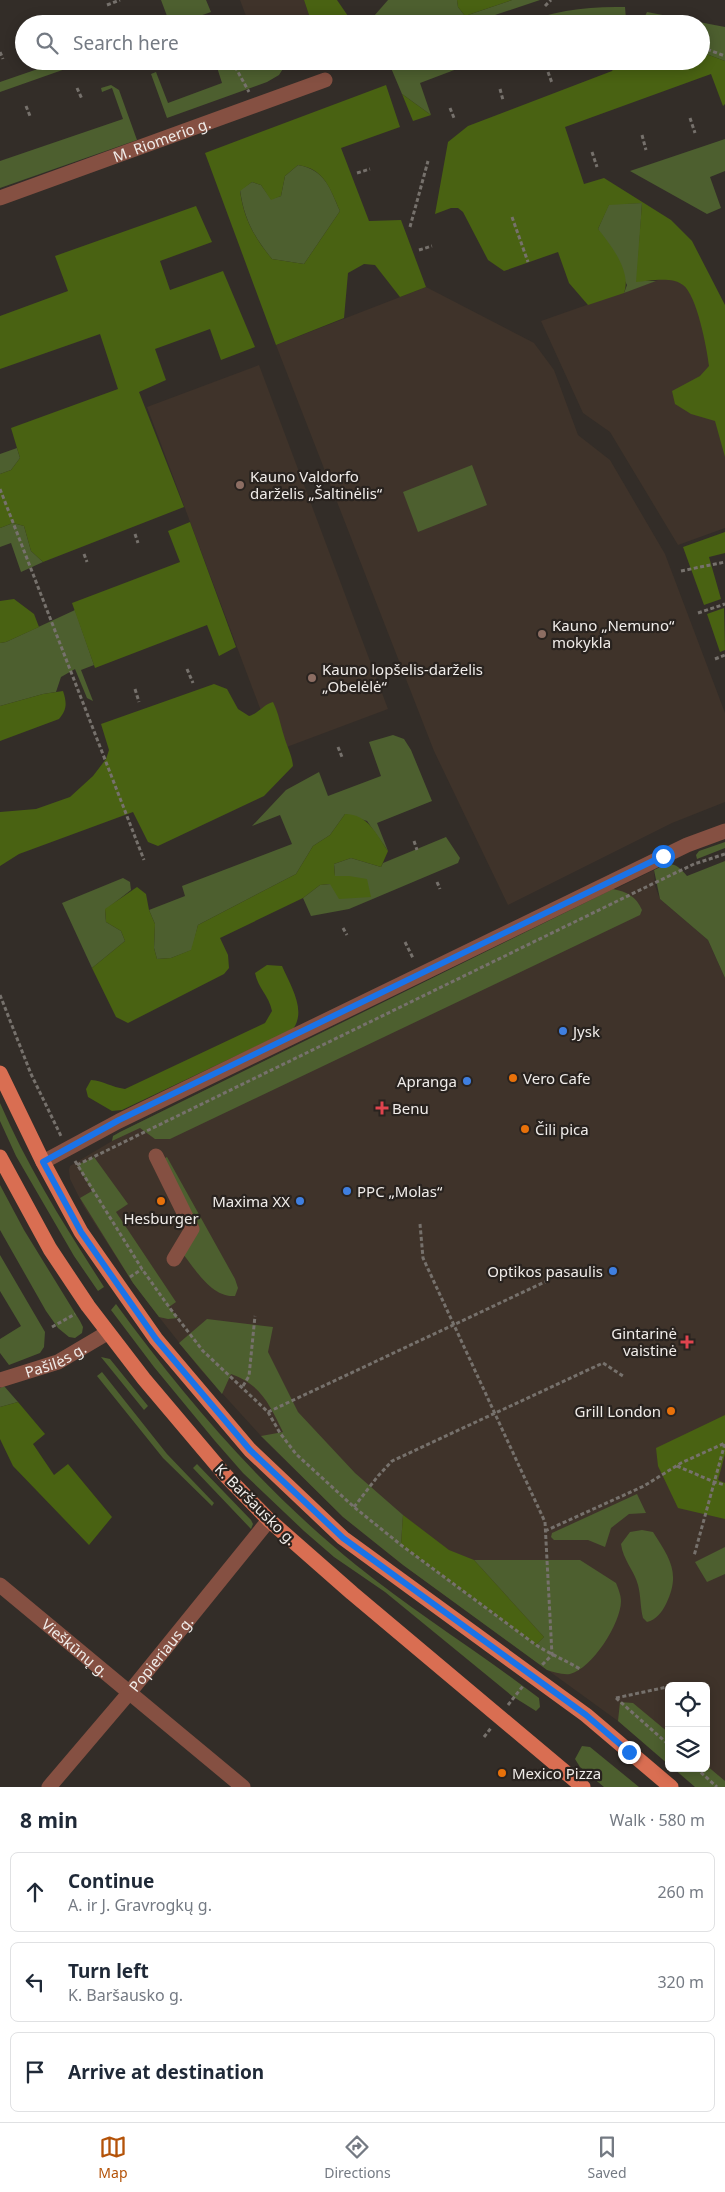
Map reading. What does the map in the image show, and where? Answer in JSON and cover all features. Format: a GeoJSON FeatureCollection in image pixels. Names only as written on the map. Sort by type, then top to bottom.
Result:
{"type":"FeatureCollection","features":[{"type":"Feature","properties":{"kind":"main road"},"geometry":{"type":"LineString","coordinates":[[0,1073],[43,1162],[81,1232],[156,1339],[250,1450],[343,1538],[586,1715],[671,1787]]}},
{"type":"Feature","properties":{"kind":"main road","name":"K. Baršausko g."},"geometry":{"type":"LineString","coordinates":[[0,1157],[50,1249],[107,1333],[189,1435],[270,1520],[374,1611],[583,1787]]}},
{"type":"Feature","properties":{"kind":"street","name":"M. Riomerio g."},"geometry":{"type":"LineString","coordinates":[[0,198],[325,80]]}},
{"type":"Feature","properties":{"kind":"street"},"geometry":{"type":"LineString","coordinates":[[43,1162],[119,1120],[339,1013],[687,845],[725,831]]}},
{"type":"Feature","properties":{"kind":"street"},"geometry":{"type":"LineString","coordinates":[[156,1156],[192,1229],[174,1259]]}},
{"type":"Feature","properties":{"kind":"street","name":"Pašilės g."},"geometry":{"type":"LineString","coordinates":[[0,1380],[58,1362],[107,1333]]}},
{"type":"Feature","properties":{"kind":"street","name":"Popieriaus g."},"geometry":{"type":"LineString","coordinates":[[49,1787],[129,1693],[270,1520]]}},
{"type":"Feature","properties":{"kind":"street","name":"Vieškūnų g."},"geometry":{"type":"LineString","coordinates":[[0,1585],[243,1787]]}},
{"type":"Feature","properties":{"kind":"path"},"geometry":{"type":"LineString","coordinates":[[107,5],[120,0]]}},
{"type":"Feature","properties":{"kind":"path"},"geometry":{"type":"LineString","coordinates":[[545,6],[551,0]]}},
{"type":"Feature","properties":{"kind":"path"},"geometry":{"type":"LineString","coordinates":[[710,50],[725,56]]}},
{"type":"Feature","properties":{"kind":"path"},"geometry":{"type":"LineString","coordinates":[[0,52],[2,59]]}},
{"type":"Feature","properties":{"kind":"path"},"geometry":{"type":"LineString","coordinates":[[237,70],[256,105]]}},
{"type":"Feature","properties":{"kind":"path"},"geometry":{"type":"LineString","coordinates":[[548,72],[552,83]]}},
{"type":"Feature","properties":{"kind":"path"},"geometry":{"type":"LineString","coordinates":[[77,88],[82,99]]}},
{"type":"Feature","properties":{"kind":"path"},"geometry":{"type":"LineString","coordinates":[[500,89],[503,100]]}},
{"type":"Feature","properties":{"kind":"path"},"geometry":{"type":"LineString","coordinates":[[26,106],[30,116]]}},
{"type":"Feature","properties":{"kind":"path"},"geometry":{"type":"LineString","coordinates":[[450,108],[454,118]]}},
{"type":"Feature","properties":{"kind":"path"},"geometry":{"type":"LineString","coordinates":[[690,118],[695,133]]}},
{"type":"Feature","properties":{"kind":"path"},"geometry":{"type":"LineString","coordinates":[[642,135],[646,150]]}},
{"type":"Feature","properties":{"kind":"path"},"geometry":{"type":"LineString","coordinates":[[592,152],[597,167]]}},
{"type":"Feature","properties":{"kind":"path"},"geometry":{"type":"LineString","coordinates":[[410,227],[428,161]]}},
{"type":"Feature","properties":{"kind":"path"},"geometry":{"type":"LineString","coordinates":[[357,174],[370,169]]}},
{"type":"Feature","properties":{"kind":"path"},"geometry":{"type":"LineString","coordinates":[[512,217],[528,262]]}},
{"type":"Feature","properties":{"kind":"path"},"geometry":{"type":"LineString","coordinates":[[419,250],[432,246]]}},
{"type":"Feature","properties":{"kind":"path"},"geometry":{"type":"LineString","coordinates":[[0,489],[144,860]]}},
{"type":"Feature","properties":{"kind":"path"},"geometry":{"type":"LineString","coordinates":[[135,534],[138,543]]}},
{"type":"Feature","properties":{"kind":"path"},"geometry":{"type":"LineString","coordinates":[[84,554],[87,562]]}},
{"type":"Feature","properties":{"kind":"path"},"geometry":{"type":"LineString","coordinates":[[681,570],[725,562]]}},
{"type":"Feature","properties":{"kind":"path"},"geometry":{"type":"LineString","coordinates":[[698,614],[725,604]]}},
{"type":"Feature","properties":{"kind":"path"},"geometry":{"type":"LineString","coordinates":[[715,659],[725,655]]}},
{"type":"Feature","properties":{"kind":"path"},"geometry":{"type":"LineString","coordinates":[[187,669],[193,683]]}},
{"type":"Feature","properties":{"kind":"path"},"geometry":{"type":"LineString","coordinates":[[135,689],[139,702]]}},
{"type":"Feature","properties":{"kind":"path"},"geometry":{"type":"LineString","coordinates":[[338,748],[342,758]]}},
{"type":"Feature","properties":{"kind":"path"},"geometry":{"type":"LineString","coordinates":[[414,841],[417,850]]}},
{"type":"Feature","properties":{"kind":"path"},"geometry":{"type":"LineString","coordinates":[[580,1669],[562,1658],[552,1656],[401,1545],[354,1507],[296,1454],[280,1434],[268,1412],[243,1386],[229,1377],[203,1351],[173,1313],[142,1269],[77,1166],[694,864],[725,854]]}},
{"type":"Feature","properties":{"kind":"path"},"geometry":{"type":"LineString","coordinates":[[436,882],[440,889]]}},
{"type":"Feature","properties":{"kind":"path"},"geometry":{"type":"LineString","coordinates":[[343,928],[347,935]]}},
{"type":"Feature","properties":{"kind":"path"},"geometry":{"type":"LineString","coordinates":[[405,942],[413,958]]}},
{"type":"Feature","properties":{"kind":"path"},"geometry":{"type":"LineString","coordinates":[[0,995],[31,1074],[58,1131]]}},
{"type":"Feature","properties":{"kind":"path"},"geometry":{"type":"LineString","coordinates":[[420,1224],[423,1258],[545,1522],[552,1656],[532,1675],[484,1737]]}},
{"type":"Feature","properties":{"kind":"path"},"geometry":{"type":"LineString","coordinates":[[268,1412],[549,1280]]}},
{"type":"Feature","properties":{"kind":"path"},"geometry":{"type":"LineString","coordinates":[[243,1386],[249,1376],[255,1316]]}},
{"type":"Feature","properties":{"kind":"path"},"geometry":{"type":"LineString","coordinates":[[52,1328],[66,1319]]}},
{"type":"Feature","properties":{"kind":"path"},"geometry":{"type":"LineString","coordinates":[[354,1507],[392,1461],[603,1363],[624,1376]]}},
{"type":"Feature","properties":{"kind":"path"},"geometry":{"type":"LineString","coordinates":[[545,1531],[644,1486],[677,1466],[725,1443]]}},
{"type":"Feature","properties":{"kind":"path"},"geometry":{"type":"LineString","coordinates":[[694,1556],[725,1443]]}},
{"type":"Feature","properties":{"kind":"path"},"geometry":{"type":"LineString","coordinates":[[677,1466],[725,1485]]}},
{"type":"Feature","properties":{"kind":"path"},"geometry":{"type":"LineString","coordinates":[[665,1687],[616,1698],[665,1741]]}},
{"type":"Feature","properties":{"kind":"path"},"geometry":{"type":"LineString","coordinates":[[701,1772],[718,1787]]}},
{"type":"Feature","properties":{"kind":"shaded area"},"geometry":{"type":"Polygon","coordinates":[[[240,0],[304,0],[309,15],[246,15],[240,0]]]}},
{"type":"Feature","properties":{"kind":"shaded area"},"geometry":{"type":"Polygon","coordinates":[[[689,269],[725,384],[725,528],[678,545],[610,432],[583,413],[541,321],[689,269]]]}},
{"type":"Feature","properties":{"kind":"shaded area","name":"Kauno „Nemuno“ mokykla"},"geometry":{"type":"Polygon","coordinates":[[[426,287],[534,343],[554,370],[578,435],[610,460],[665,554],[725,713],[725,802],[672,823],[508,905],[434,751],[276,345],[426,287]]]}},
{"type":"Feature","properties":{"kind":"shaded area"},"geometry":{"type":"Polygon","coordinates":[[[259,365],[388,709],[276,751],[147,407],[259,365]]]}},
{"type":"Feature","properties":{"kind":"shaded area"},"geometry":{"type":"Polygon","coordinates":[[[654,870],[655,886],[660,899],[708,940],[725,978],[725,1787],[710,1772],[710,1682],[665,1682],[665,1761],[618,1721],[403,1565],[343,1517],[261,1436],[200,1369],[133,1283],[84,1207],[70,1179],[70,1166],[112,1141],[113,1136],[654,870]]]}},
{"type":"Feature","properties":{"kind":"green space"},"geometry":{"type":"Polygon","coordinates":[[[161,0],[206,0],[211,12],[202,15],[167,15],[161,0]]]}},
{"type":"Feature","properties":{"kind":"green space"},"geometry":{"type":"Polygon","coordinates":[[[304,0],[337,0],[347,15],[309,15],[304,0]]]}},
{"type":"Feature","properties":{"kind":"green space"},"geometry":{"type":"Polygon","coordinates":[[[388,0],[457,0],[458,7],[464,15],[375,15],[388,0]]]}},
{"type":"Feature","properties":{"kind":"green space"},"geometry":{"type":"Polygon","coordinates":[[[457,0],[512,0],[468,15],[464,15],[458,7],[457,0]]]}},
{"type":"Feature","properties":{"kind":"green space"},"geometry":{"type":"Polygon","coordinates":[[[512,0],[540,0],[495,15],[468,15],[512,0]]]}},
{"type":"Feature","properties":{"kind":"green space"},"geometry":{"type":"Polygon","coordinates":[[[597,7],[625,7],[626,15],[548,15],[570,10],[597,7]]]}},
{"type":"Feature","properties":{"kind":"green space"},"geometry":{"type":"Polygon","coordinates":[[[647,12],[663,15],[646,15],[647,12]]]}},
{"type":"Feature","properties":{"kind":"green space"},"geometry":{"type":"Polygon","coordinates":[[[710,24],[725,27],[725,61],[710,55],[710,24]]]}},
{"type":"Feature","properties":{"kind":"green space"},"geometry":{"type":"Polygon","coordinates":[[[710,55],[725,61],[725,104],[723,106],[711,74],[565,127],[584,184],[604,178],[671,220],[692,241],[725,305],[725,457],[715,421],[691,414],[675,404],[672,391],[700,376],[709,366],[708,358],[704,336],[693,299],[683,285],[667,280],[636,282],[642,203],[609,205],[598,229],[619,259],[623,268],[626,285],[624,293],[588,305],[569,283],[558,252],[504,271],[488,260],[463,212],[458,208],[451,208],[435,214],[448,142],[468,126],[612,71],[710,70],[710,55]]]}},
{"type":"Feature","properties":{"kind":"green space"},"geometry":{"type":"Polygon","coordinates":[[[35,70],[62,70],[0,92],[0,82],[35,70]]]}},
{"type":"Feature","properties":{"kind":"green space"},"geometry":{"type":"Polygon","coordinates":[[[218,70],[282,70],[279,75],[267,82],[167,118],[151,74],[156,72],[168,103],[222,83],[218,70]]]}},
{"type":"Feature","properties":{"kind":"green space"},"geometry":{"type":"Polygon","coordinates":[[[392,70],[454,70],[420,83],[431,115],[402,94],[392,70]]]}},
{"type":"Feature","properties":{"kind":"green space"},"geometry":{"type":"Polygon","coordinates":[[[111,85],[119,90],[137,140],[0,188],[0,161],[123,119],[112,88],[102,92],[101,88],[111,85]]]}},
{"type":"Feature","properties":{"kind":"green space"},"geometry":{"type":"Polygon","coordinates":[[[386,85],[400,127],[341,148],[369,221],[401,220],[426,287],[400,297],[375,265],[364,264],[348,273],[344,318],[276,345],[205,153],[386,85]],[[298,165],[285,176],[281,196],[271,200],[261,185],[252,182],[240,191],[247,219],[260,243],[272,259],[304,264],[340,211],[325,181],[315,171],[298,165]]]}},
{"type":"Feature","properties":{"kind":"green space"},"geometry":{"type":"Polygon","coordinates":[[[402,94],[431,115],[413,121],[402,94]]]}},
{"type":"Feature","properties":{"kind":"green space"},"geometry":{"type":"Polygon","coordinates":[[[725,139],[725,171],[710,177],[721,208],[707,214],[630,171],[725,139]]]}},
{"type":"Feature","properties":{"kind":"green space"},"geometry":{"type":"Polygon","coordinates":[[[298,165],[315,171],[321,176],[330,188],[340,211],[304,264],[272,259],[260,243],[247,219],[240,190],[252,182],[261,185],[271,199],[281,196],[285,176],[298,165]]]}},
{"type":"Feature","properties":{"kind":"green space"},"geometry":{"type":"Polygon","coordinates":[[[642,203],[637,281],[656,281],[624,293],[627,285],[598,229],[609,204],[642,203]]]}},
{"type":"Feature","properties":{"kind":"green space"},"geometry":{"type":"Polygon","coordinates":[[[196,206],[212,242],[160,261],[170,290],[223,271],[255,347],[221,360],[210,329],[155,349],[166,380],[139,392],[184,507],[43,562],[31,551],[24,526],[13,523],[0,528],[0,474],[11,470],[20,458],[11,428],[118,389],[100,334],[0,369],[0,316],[68,291],[55,256],[196,206]]]}},
{"type":"Feature","properties":{"kind":"green space"},"geometry":{"type":"Polygon","coordinates":[[[17,448],[20,458],[11,470],[0,474],[0,454],[17,448]]]}},
{"type":"Feature","properties":{"kind":"green space"},"geometry":{"type":"Polygon","coordinates":[[[472,465],[487,505],[418,532],[403,492],[472,465]]]}},
{"type":"Feature","properties":{"kind":"green space"},"geometry":{"type":"Polygon","coordinates":[[[190,522],[236,647],[219,656],[207,625],[95,668],[72,603],[180,562],[168,531],[190,522]]]}},
{"type":"Feature","properties":{"kind":"green space"},"geometry":{"type":"Polygon","coordinates":[[[13,523],[24,526],[31,551],[43,562],[21,572],[11,543],[0,547],[0,528],[13,523]]]}},
{"type":"Feature","properties":{"kind":"green space"},"geometry":{"type":"Polygon","coordinates":[[[725,532],[725,553],[709,557],[721,599],[704,605],[683,547],[725,532]]]}},
{"type":"Feature","properties":{"kind":"green space"},"geometry":{"type":"Polygon","coordinates":[[[14,599],[34,614],[39,627],[0,643],[0,601],[14,599]]]}},
{"type":"Feature","properties":{"kind":"green space"},"geometry":{"type":"Polygon","coordinates":[[[724,608],[725,650],[720,652],[707,614],[724,608]]]}},
{"type":"Feature","properties":{"kind":"green space"},"geometry":{"type":"Polygon","coordinates":[[[75,610],[94,665],[81,670],[93,701],[87,698],[75,669],[61,677],[56,692],[0,706],[0,643],[6,642],[75,610]]]}},
{"type":"Feature","properties":{"kind":"green space"},"geometry":{"type":"Polygon","coordinates":[[[214,684],[227,689],[238,709],[249,716],[273,702],[275,706],[293,766],[264,796],[158,846],[148,842],[133,812],[19,854],[0,866],[0,812],[36,809],[70,797],[93,776],[106,759],[109,750],[101,724],[214,684]]]}},
{"type":"Feature","properties":{"kind":"green space"},"geometry":{"type":"Polygon","coordinates":[[[63,691],[66,706],[64,713],[59,719],[0,741],[0,706],[43,694],[63,691]]]}},
{"type":"Feature","properties":{"kind":"green space"},"geometry":{"type":"Polygon","coordinates":[[[393,735],[404,739],[411,750],[432,801],[377,823],[388,851],[367,821],[345,814],[330,835],[313,846],[296,874],[198,925],[192,950],[171,958],[157,959],[154,948],[155,924],[149,910],[185,896],[182,886],[292,844],[280,815],[252,826],[286,790],[319,772],[328,796],[381,776],[369,742],[393,735]]]}},
{"type":"Feature","properties":{"kind":"green space"},"geometry":{"type":"Polygon","coordinates":[[[345,814],[360,817],[366,821],[388,851],[381,867],[351,858],[334,864],[335,876],[367,879],[371,897],[339,899],[330,884],[320,885],[303,898],[220,938],[228,955],[229,968],[224,974],[128,1023],[116,1017],[92,968],[125,941],[121,931],[106,922],[105,909],[137,887],[146,894],[149,910],[155,924],[154,948],[157,959],[171,958],[191,950],[198,925],[296,874],[313,846],[330,835],[345,814]]]}},
{"type":"Feature","properties":{"kind":"green space"},"geometry":{"type":"Polygon","coordinates":[[[446,837],[460,858],[458,863],[349,909],[311,916],[303,898],[320,885],[330,884],[349,876],[335,876],[334,864],[351,858],[381,867],[383,863],[446,837]]]}},
{"type":"Feature","properties":{"kind":"green space"},"geometry":{"type":"Polygon","coordinates":[[[725,842],[725,848],[697,859],[696,855],[699,851],[725,842]]]}},
{"type":"Feature","properties":{"kind":"green space"},"geometry":{"type":"Polygon","coordinates":[[[725,861],[725,978],[708,940],[660,899],[654,870],[664,865],[672,864],[687,876],[725,861]]]}},
{"type":"Feature","properties":{"kind":"green space"},"geometry":{"type":"Polygon","coordinates":[[[123,878],[130,882],[131,890],[105,910],[106,922],[121,931],[125,941],[92,968],[62,903],[123,878]]]}},
{"type":"Feature","properties":{"kind":"green space"},"geometry":{"type":"Polygon","coordinates":[[[613,889],[627,893],[634,898],[642,910],[640,915],[170,1139],[155,1139],[140,1128],[112,1141],[113,1136],[120,1132],[613,889]]]}},
{"type":"Feature","properties":{"kind":"green space"},"geometry":{"type":"Polygon","coordinates":[[[267,965],[282,966],[293,989],[298,1006],[298,1014],[297,1022],[293,1029],[122,1110],[112,1111],[88,1097],[86,1089],[91,1080],[125,1089],[265,1023],[272,1011],[255,973],[267,965]]]}},
{"type":"Feature","properties":{"kind":"green space"},"geometry":{"type":"Polygon","coordinates":[[[0,1103],[35,1174],[104,1287],[98,1291],[74,1256],[16,1156],[0,1121],[0,1103]]]}},
{"type":"Feature","properties":{"kind":"green space"},"geometry":{"type":"Polygon","coordinates":[[[94,1157],[128,1204],[116,1212],[176,1302],[169,1307],[178,1318],[168,1319],[159,1317],[133,1283],[80,1198],[92,1191],[77,1165],[94,1157]]]}},
{"type":"Feature","properties":{"kind":"green space"},"geometry":{"type":"Polygon","coordinates":[[[167,1157],[235,1279],[238,1288],[235,1296],[227,1295],[212,1288],[183,1254],[197,1229],[163,1159],[167,1157]]]}},
{"type":"Feature","properties":{"kind":"green space"},"geometry":{"type":"Polygon","coordinates":[[[0,1185],[24,1230],[83,1327],[82,1333],[75,1338],[69,1337],[58,1328],[46,1311],[0,1230],[0,1185]]]}},
{"type":"Feature","properties":{"kind":"green space"},"geometry":{"type":"Polygon","coordinates":[[[0,1255],[45,1332],[44,1347],[40,1353],[9,1365],[0,1353],[0,1339],[21,1326],[0,1291],[0,1255]]]}},
{"type":"Feature","properties":{"kind":"green space"},"geometry":{"type":"Polygon","coordinates":[[[116,1304],[198,1409],[289,1506],[378,1582],[539,1698],[540,1707],[536,1711],[512,1696],[385,1592],[334,1557],[304,1531],[243,1473],[215,1441],[154,1367],[111,1310],[116,1304]]]}},
{"type":"Feature","properties":{"kind":"green space"},"geometry":{"type":"Polygon","coordinates":[[[207,1319],[273,1327],[268,1352],[298,1412],[355,1473],[403,1515],[401,1545],[536,1645],[544,1637],[474,1560],[580,1560],[616,1583],[621,1599],[620,1610],[611,1632],[596,1655],[579,1670],[570,1674],[561,1674],[547,1670],[403,1565],[343,1517],[261,1436],[283,1432],[269,1405],[258,1390],[231,1374],[222,1394],[179,1343],[207,1319]]]}},
{"type":"Feature","properties":{"kind":"green space"},"geometry":{"type":"Polygon","coordinates":[[[101,1357],[110,1359],[148,1406],[144,1410],[101,1357]]]}},
{"type":"Feature","properties":{"kind":"green space"},"geometry":{"type":"Polygon","coordinates":[[[102,1372],[167,1454],[214,1503],[212,1506],[163,1458],[97,1376],[102,1372]]]}},
{"type":"Feature","properties":{"kind":"green space"},"geometry":{"type":"Polygon","coordinates":[[[4,1386],[18,1402],[0,1407],[0,1388],[4,1386]]]}},
{"type":"Feature","properties":{"kind":"green space"},"geometry":{"type":"Polygon","coordinates":[[[18,1402],[45,1434],[33,1444],[54,1475],[68,1464],[112,1517],[89,1545],[13,1466],[0,1439],[0,1407],[18,1402]]]}},
{"type":"Feature","properties":{"kind":"green space"},"geometry":{"type":"Polygon","coordinates":[[[725,1415],[725,1454],[718,1480],[725,1483],[725,1519],[678,1508],[658,1466],[656,1448],[725,1415]]]}},
{"type":"Feature","properties":{"kind":"green space"},"geometry":{"type":"Polygon","coordinates":[[[197,1464],[251,1520],[253,1524],[251,1529],[193,1468],[197,1464]]]}},
{"type":"Feature","properties":{"kind":"green space"},"geometry":{"type":"Polygon","coordinates":[[[637,1494],[646,1513],[629,1514],[611,1528],[605,1547],[588,1540],[554,1540],[551,1537],[552,1533],[637,1494]]]}},
{"type":"Feature","properties":{"kind":"green space"},"geometry":{"type":"Polygon","coordinates":[[[403,1515],[449,1550],[474,1560],[544,1637],[536,1645],[401,1545],[403,1515]]]}},
{"type":"Feature","properties":{"kind":"green space"},"geometry":{"type":"Polygon","coordinates":[[[642,1530],[653,1532],[669,1558],[673,1575],[670,1593],[661,1613],[656,1618],[647,1622],[643,1618],[636,1580],[621,1544],[630,1532],[642,1530]]]}},
{"type":"Feature","properties":{"kind":"green space"},"geometry":{"type":"Polygon","coordinates":[[[725,1547],[725,1574],[707,1582],[695,1562],[725,1547]]]}},
{"type":"Feature","properties":{"kind":"green space"},"geometry":{"type":"Polygon","coordinates":[[[620,1702],[633,1703],[665,1730],[665,1762],[618,1721],[620,1702]]]}},
{"type":"Feature","properties":{"kind":"green space"},"geometry":{"type":"Polygon","coordinates":[[[582,1746],[590,1747],[639,1787],[604,1787],[580,1767],[575,1759],[582,1746]]]}},
{"type":"Feature","properties":{"kind":"green space"},"geometry":{"type":"Polygon","coordinates":[[[710,1768],[725,1781],[725,1787],[695,1787],[678,1772],[710,1772],[710,1768]]]}},
{"type":"Feature","properties":{"kind":"place","name":"Kauno Valdorfo darželis „Šaltinėlis“"},"geometry":{"type":"Point","coordinates":[240,485]}},
{"type":"Feature","properties":{"kind":"place","name":"Kauno „Nemuno“ mokykla"},"geometry":{"type":"Point","coordinates":[542,634]}},
{"type":"Feature","properties":{"kind":"place","name":"Kauno lopšelis-darželis „Obelėlė“"},"geometry":{"type":"Point","coordinates":[312,678]}},
{"type":"Feature","properties":{"kind":"place","name":"Jysk"},"geometry":{"type":"Point","coordinates":[563,1031]}},
{"type":"Feature","properties":{"kind":"place","name":"Vero Cafe"},"geometry":{"type":"Point","coordinates":[513,1078]}},
{"type":"Feature","properties":{"kind":"place","name":"Apranga"},"geometry":{"type":"Point","coordinates":[467,1081]}},
{"type":"Feature","properties":{"kind":"place","name":"Benu"},"geometry":{"type":"Point","coordinates":[382,1108]}},
{"type":"Feature","properties":{"kind":"place","name":"Čili pica"},"geometry":{"type":"Point","coordinates":[525,1129]}},
{"type":"Feature","properties":{"kind":"place","name":"PPC „Molas“"},"geometry":{"type":"Point","coordinates":[347,1191]}},
{"type":"Feature","properties":{"kind":"place","name":"Hesburger"},"geometry":{"type":"Point","coordinates":[161,1201]}},
{"type":"Feature","properties":{"kind":"place","name":"Maxima XX"},"geometry":{"type":"Point","coordinates":[300,1201]}},
{"type":"Feature","properties":{"kind":"place","name":"Optikos pasaulis"},"geometry":{"type":"Point","coordinates":[613,1271]}},
{"type":"Feature","properties":{"kind":"place","name":"Gintarinė vaistinė"},"geometry":{"type":"Point","coordinates":[687,1342]}},
{"type":"Feature","properties":{"kind":"place","name":"Grill London"},"geometry":{"type":"Point","coordinates":[671,1411]}},
{"type":"Feature","properties":{"kind":"place","name":"Mexico Pizza"},"geometry":{"type":"Point","coordinates":[502,1773]}},
{"type":"Feature","properties":{"kind":"route"},"geometry":{"type":"LineString","coordinates":[[629,1752],[586,1715],[343,1538],[250,1450],[156,1339],[81,1232],[43,1162],[119,1120],[663,856]]}}]}
